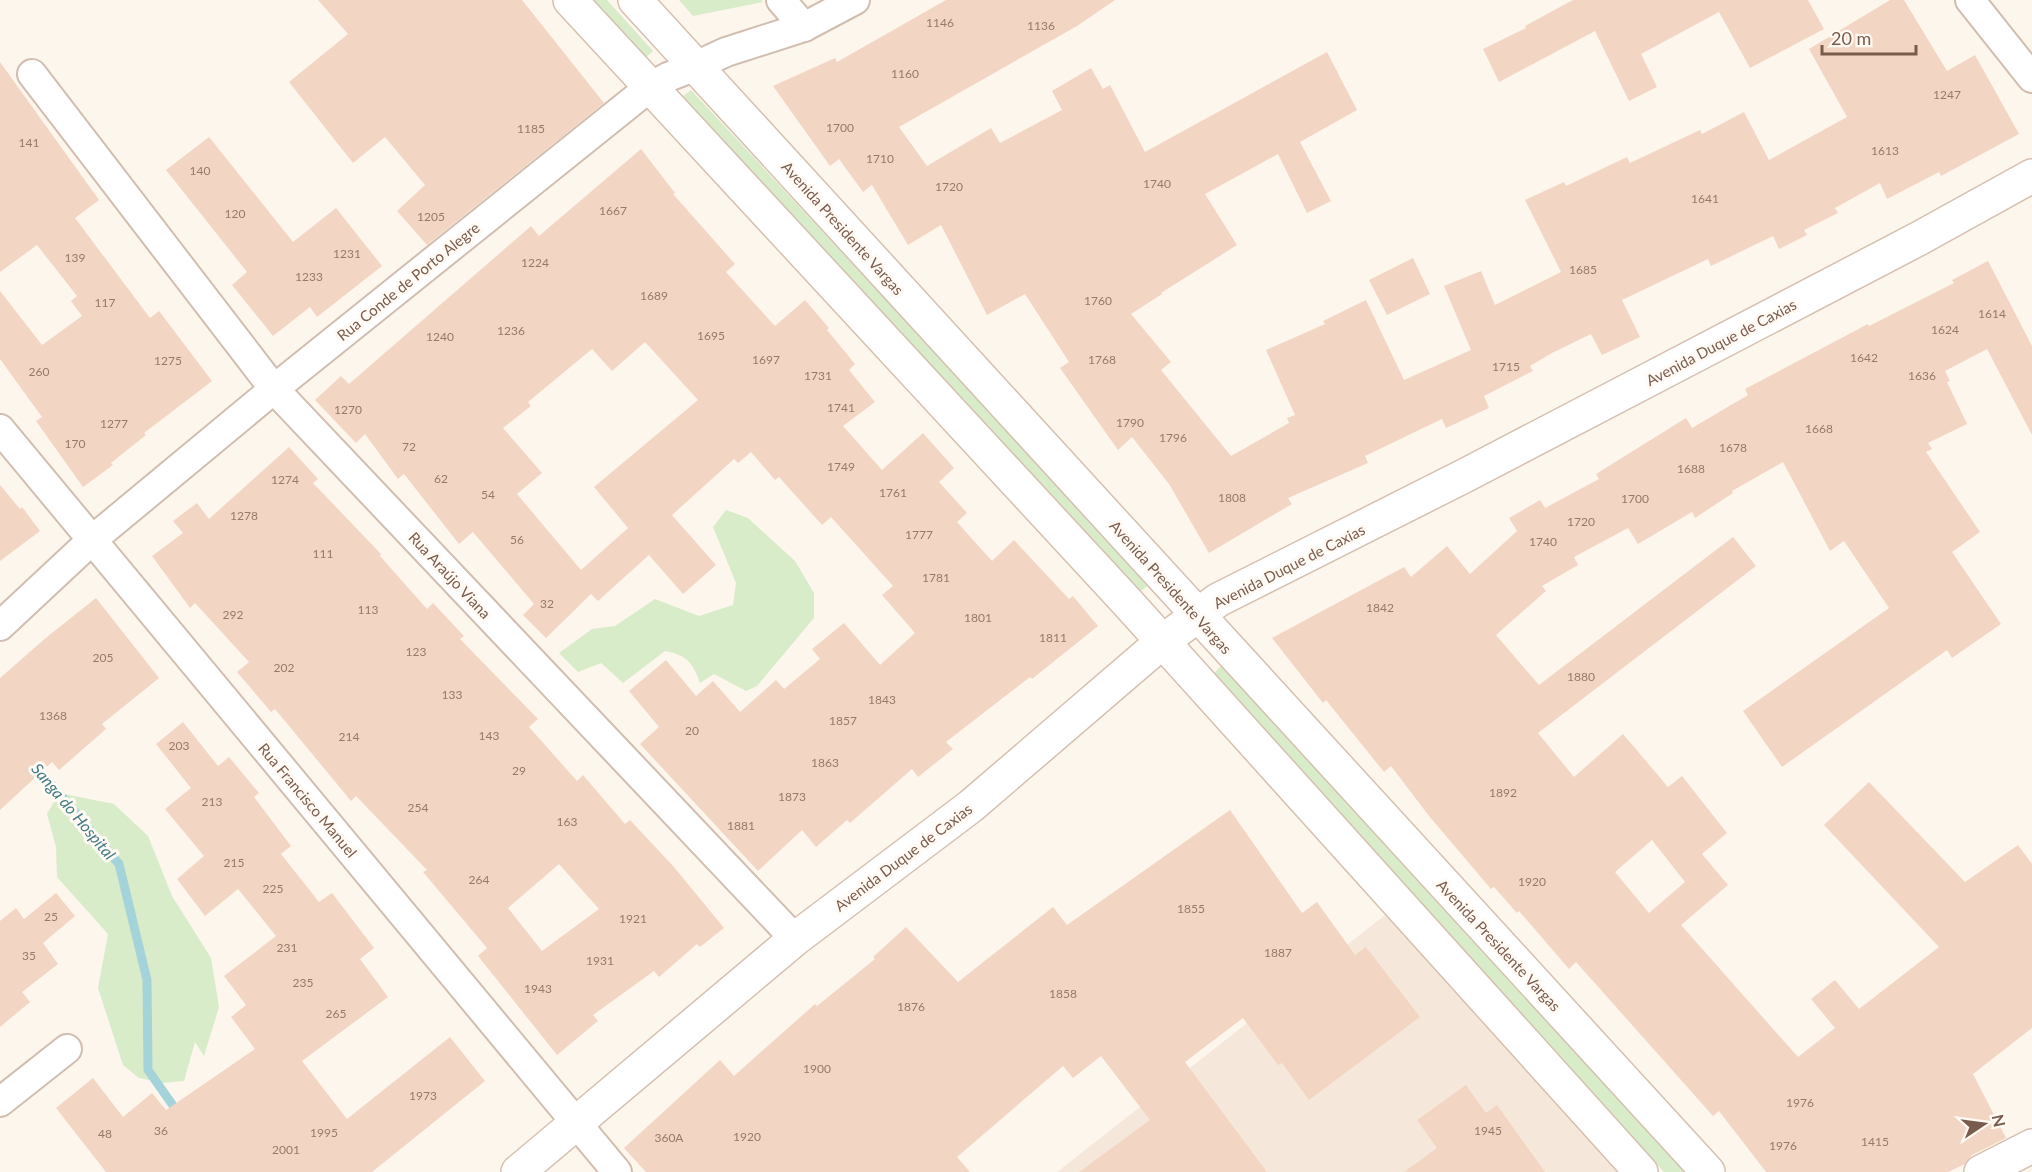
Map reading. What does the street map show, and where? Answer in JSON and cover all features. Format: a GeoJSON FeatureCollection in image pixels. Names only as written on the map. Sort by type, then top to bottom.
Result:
{"type":"FeatureCollection","features":[{"type":"Feature","properties":{"kind":"main road"},"geometry":{"type":"LineString","coordinates":[[570,0],[1162,642],[1641,1172]]}},
{"type":"Feature","properties":{"kind":"main road","name":"Avenida Presidente Vargas"},"geometry":{"type":"LineString","coordinates":[[635,0],[1708,1172]]}},
{"type":"Feature","properties":{"kind":"main road","name":"Avenida Duque de Caxias"},"geometry":{"type":"LineString","coordinates":[[519,1172],[795,939],[970,806],[1162,642],[1218,600],[1582,415],[1918,239],[2032,176]]}},
{"type":"Feature","properties":{"kind":"main road"},"geometry":{"type":"LineString","coordinates":[[1981,1172],[2032,1146]]}},
{"type":"Feature","properties":{"kind":"street"},"geometry":{"type":"LineString","coordinates":[[781,0],[804,27]]}},
{"type":"Feature","properties":{"kind":"street","name":"Rua Conde de Porto Alegre"},"geometry":{"type":"LineString","coordinates":[[0,626],[92,540],[274,388],[650,87],[726,52],[804,27],[855,0]]}},
{"type":"Feature","properties":{"kind":"street"},"geometry":{"type":"LineString","coordinates":[[1970,0],[2032,78]]}},
{"type":"Feature","properties":{"kind":"street","name":"Rua Araújo Viana"},"geometry":{"type":"LineString","coordinates":[[32,74],[274,388],[795,939]]}},
{"type":"Feature","properties":{"kind":"street","name":"Rua Francisco Manuel"},"geometry":{"type":"LineString","coordinates":[[0,429],[617,1172]]}},
{"type":"Feature","properties":{"kind":"street"},"geometry":{"type":"LineString","coordinates":[[0,1102],[67,1049]]}},
{"type":"Feature","properties":{"kind":"shaded area"},"geometry":{"type":"Polygon","coordinates":[[[1399,904],[1641,1172],[1057,1172],[1366,930],[1399,904]]]}},
{"type":"Feature","properties":{"kind":"green space"},"geometry":{"type":"Polygon","coordinates":[[[591,0],[607,0],[653,51],[644,59],[591,0]]]}},
{"type":"Feature","properties":{"kind":"green space"},"geometry":{"type":"Polygon","coordinates":[[[679,0],[761,0],[763,2],[693,16],[679,0]]]}},
{"type":"Feature","properties":{"kind":"green space"},"geometry":{"type":"Polygon","coordinates":[[[691,90],[1150,584],[1138,593],[682,97],[691,90]]]}},
{"type":"Feature","properties":{"kind":"green space"},"geometry":{"type":"Polygon","coordinates":[[[726,510],[748,518],[795,561],[814,593],[814,618],[757,686],[746,691],[714,674],[700,683],[695,670],[688,661],[679,655],[665,651],[623,683],[601,663],[578,672],[559,653],[592,629],[615,626],[655,599],[699,616],[733,605],[736,583],[713,527],[726,510]]]}},
{"type":"Feature","properties":{"kind":"green space"},"geometry":{"type":"Polygon","coordinates":[[[1223,664],[1685,1172],[1664,1172],[1211,676],[1223,664]]]}},
{"type":"Feature","properties":{"kind":"green space"},"geometry":{"type":"Polygon","coordinates":[[[59,793],[114,804],[148,836],[172,896],[211,958],[219,1007],[204,1056],[195,1042],[184,1081],[163,1083],[139,1078],[123,1065],[98,988],[108,934],[57,877],[56,847],[47,814],[59,793]]]}},
{"type":"Feature","properties":{"kind":"building"},"geometry":{"type":"Polygon","coordinates":[[[318,0],[522,0],[604,103],[427,245],[397,211],[425,185],[385,137],[353,163],[289,82],[348,34],[318,0]]]}},
{"type":"Feature","properties":{"kind":"building"},"geometry":{"type":"Polygon","coordinates":[[[946,0],[1115,0],[1077,26],[899,127],[927,166],[991,128],[1000,143],[1062,110],[1052,91],[1091,68],[1103,89],[1110,85],[1145,152],[1327,52],[1357,110],[1300,142],[1331,201],[1307,213],[1278,154],[1205,194],[1237,245],[1131,314],[1171,362],[1161,370],[1231,456],[1289,423],[1287,418],[1295,415],[1266,350],[1325,324],[1323,321],[1366,300],[1404,380],[1471,350],[1444,286],[1481,271],[1495,305],[1561,272],[1525,200],[1564,182],[1566,186],[1627,157],[1630,163],[1700,130],[1702,134],[1744,112],[1769,160],[1847,117],[1809,49],[1890,0],[1904,0],[1947,71],[1975,55],[2019,134],[1941,176],[1939,172],[1887,199],[1880,183],[1835,208],[1838,213],[1804,230],[1807,235],[1779,249],[1773,236],[1711,266],[1708,259],[1622,300],[1640,337],[1602,355],[1591,334],[1552,353],[1530,366],[1533,371],[1484,396],[1489,408],[1446,428],[1442,419],[1365,456],[1368,463],[1288,498],[1292,504],[1209,553],[1169,484],[1132,437],[1118,450],[1060,368],[1069,362],[1025,294],[987,315],[941,225],[908,245],[872,185],[863,192],[839,159],[830,166],[773,86],[835,58],[837,62],[946,0]]]}},
{"type":"Feature","properties":{"kind":"building"},"geometry":{"type":"Polygon","coordinates":[[[1573,0],[1808,0],[1824,29],[1750,68],[1719,12],[1641,54],[1657,87],[1629,101],[1595,31],[1499,82],[1483,49],[1526,28],[1525,26],[1573,0]]]}},
{"type":"Feature","properties":{"kind":"building"},"geometry":{"type":"Polygon","coordinates":[[[0,62],[99,200],[75,218],[150,318],[159,311],[212,381],[144,433],[146,435],[111,463],[113,465],[83,487],[36,421],[42,417],[0,359],[0,291],[42,345],[82,316],[71,301],[77,296],[37,245],[0,272],[0,62]]]}},
{"type":"Feature","properties":{"kind":"building"},"geometry":{"type":"Polygon","coordinates":[[[209,137],[293,242],[336,208],[382,266],[317,317],[310,307],[273,336],[232,285],[247,272],[166,170],[209,137]]]}},
{"type":"Feature","properties":{"kind":"building"},"geometry":{"type":"Polygon","coordinates":[[[641,149],[675,193],[673,194],[735,264],[726,272],[775,326],[805,300],[829,328],[827,330],[855,364],[849,370],[875,402],[843,426],[882,470],[923,433],[954,468],[939,482],[967,513],[957,522],[992,561],[1014,540],[1069,599],[1073,596],[1098,626],[1032,679],[1030,677],[946,742],[953,749],[918,777],[912,769],[850,823],[847,820],[816,847],[802,830],[758,871],[640,744],[659,727],[629,691],[666,660],[696,696],[713,681],[740,712],[776,680],[784,689],[820,659],[812,649],[844,623],[880,665],[915,633],[882,595],[893,586],[831,517],[822,525],[779,477],[775,480],[751,452],[738,463],[734,459],[672,515],[716,565],[683,594],[649,555],[598,601],[591,594],[546,638],[523,615],[534,604],[473,532],[459,544],[404,474],[398,479],[365,434],[356,443],[315,400],[341,376],[349,384],[531,226],[539,236],[641,149]],[[645,342],[612,371],[592,349],[528,402],[531,406],[503,428],[542,473],[517,494],[581,570],[628,528],[594,487],[698,400],[645,342]]]}},
{"type":"Feature","properties":{"kind":"building"},"geometry":{"type":"Polygon","coordinates":[[[1413,258],[1430,294],[1387,315],[1369,280],[1413,258]]]}},
{"type":"Feature","properties":{"kind":"building"},"geometry":{"type":"Polygon","coordinates":[[[1988,261],[2032,346],[2032,435],[1987,349],[1945,371],[1950,381],[1947,382],[1967,424],[1928,443],[1932,449],[1926,452],[1980,532],[1952,552],[2001,624],[1952,658],[1947,650],[1782,767],[1743,711],[1889,608],[1844,541],[1830,551],[1783,462],[1732,491],[1733,493],[1695,518],[1692,512],[1638,544],[1628,528],[1574,557],[1578,565],[1542,586],[1546,591],[1496,635],[1539,685],[1733,537],[1756,566],[1538,733],[1574,777],[1623,734],[1668,787],[1682,776],[1727,833],[1702,854],[1728,885],[1681,925],[1798,1057],[1835,1028],[1811,999],[1835,980],[1859,1009],[1939,947],[1824,825],[1869,782],[1965,882],[2018,845],[2032,864],[2032,1028],[1973,1074],[2006,1138],[1972,1155],[1965,1164],[1948,1172],[1766,1172],[1719,1111],[1713,1116],[1576,962],[1569,969],[1519,911],[1517,913],[1494,887],[1491,889],[1429,816],[1391,766],[1384,772],[1326,700],[1323,703],[1272,638],[1404,567],[1411,577],[1447,546],[1470,574],[1517,531],[1509,518],[1540,500],[1545,508],[1599,479],[1596,474],[1686,418],[1692,428],[1748,395],[1745,389],[1868,324],[1869,326],[1954,283],[1952,280],[1988,261]],[[1652,840],[1615,872],[1649,913],[1685,882],[1652,840]]]}},
{"type":"Feature","properties":{"kind":"building"},"geometry":{"type":"Polygon","coordinates":[[[289,447],[318,479],[313,483],[381,554],[380,556],[427,609],[433,603],[464,636],[460,639],[538,719],[529,727],[577,781],[583,775],[625,824],[630,820],[674,867],[724,928],[700,947],[697,944],[659,977],[654,971],[593,1015],[598,1021],[557,1055],[478,956],[487,948],[423,872],[427,870],[356,796],[351,801],[275,709],[271,712],[237,672],[249,662],[195,603],[190,608],[152,556],[183,533],[173,521],[197,503],[209,519],[289,447]],[[559,864],[508,908],[542,951],[599,909],[559,864]]]}},
{"type":"Feature","properties":{"kind":"building"},"geometry":{"type":"Polygon","coordinates":[[[0,485],[20,509],[22,507],[40,531],[0,561],[0,485]]]}},
{"type":"Feature","properties":{"kind":"building"},"geometry":{"type":"Polygon","coordinates":[[[96,598],[159,678],[102,724],[106,729],[59,770],[52,762],[0,810],[0,678],[96,598]]]}},
{"type":"Feature","properties":{"kind":"building"},"geometry":{"type":"Polygon","coordinates":[[[183,722],[218,766],[229,757],[259,793],[254,797],[291,846],[281,854],[319,902],[332,893],[374,948],[360,959],[388,997],[302,1061],[347,1119],[450,1037],[485,1081],[372,1172],[106,1172],[56,1108],[93,1078],[123,1117],[152,1093],[166,1110],[255,1049],[231,1017],[246,1005],[224,976],[276,936],[238,889],[205,916],[177,879],[204,856],[165,809],[191,788],[156,744],[183,722]]]}},
{"type":"Feature","properties":{"kind":"building"},"geometry":{"type":"Polygon","coordinates":[[[1230,810],[1302,913],[1317,902],[1355,955],[1366,947],[1420,1017],[1309,1100],[1282,1063],[1278,1065],[1243,1018],[1185,1062],[1267,1172],[1079,1172],[1150,1120],[1101,1056],[1073,1078],[1063,1066],[957,1157],[970,1172],[646,1172],[624,1148],[720,1060],[734,1076],[815,1004],[817,1006],[875,959],[873,957],[906,927],[958,982],[1053,907],[1067,925],[1230,810]]]}},
{"type":"Feature","properties":{"kind":"building"},"geometry":{"type":"Polygon","coordinates":[[[56,893],[75,916],[43,943],[58,964],[22,992],[30,1002],[0,1027],[0,921],[16,908],[24,919],[56,893]]]}},
{"type":"Feature","properties":{"kind":"building"},"geometry":{"type":"Polygon","coordinates":[[[1466,1085],[1486,1113],[1497,1105],[1545,1172],[1404,1172],[1437,1148],[1417,1120],[1466,1085]]]}},
{"type":"Feature","properties":{"kind":"waterway","name":"Sanga do Hospital"},"geometry":{"type":"LineString","coordinates":[[34,764],[119,864],[147,980],[148,1070],[179,1114]]}}]}
